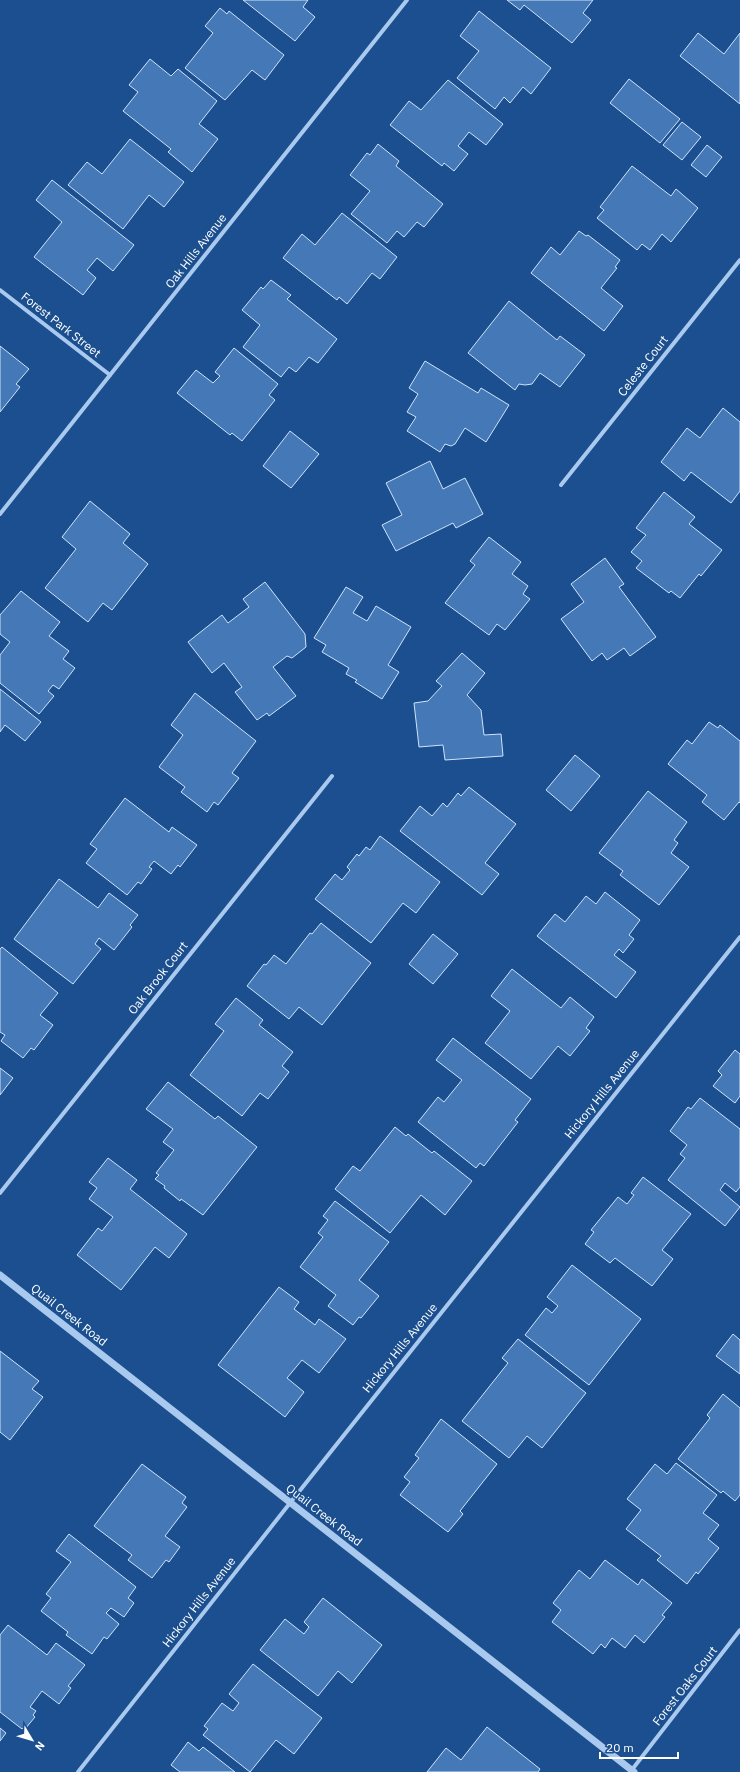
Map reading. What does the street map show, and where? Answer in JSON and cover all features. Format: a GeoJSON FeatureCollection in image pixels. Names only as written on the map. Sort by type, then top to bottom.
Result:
{"type":"FeatureCollection","features":[{"type":"Feature","properties":{"kind":"street","name":"Oak Hills Avenue"},"geometry":{"type":"LineString","coordinates":[[0,514],[408,0]]}},
{"type":"Feature","properties":{"kind":"street","name":"Celeste Court"},"geometry":{"type":"LineString","coordinates":[[561,485],[740,260]]}},
{"type":"Feature","properties":{"kind":"street","name":"Forest Park Street"},"geometry":{"type":"LineString","coordinates":[[0,290],[110,375]]}},
{"type":"Feature","properties":{"kind":"street","name":"Oak Brook Court"},"geometry":{"type":"LineString","coordinates":[[0,1194],[332,776]]}},
{"type":"Feature","properties":{"kind":"street","name":"Hickory Hills Avenue"},"geometry":{"type":"LineString","coordinates":[[78,1772],[740,937]]}},
{"type":"Feature","properties":{"kind":"street","name":"Quail Creek Road"},"geometry":{"type":"LineString","coordinates":[[0,1275],[632,1771]]}},
{"type":"Feature","properties":{"kind":"street","name":"Forest Oaks Court"},"geometry":{"type":"LineString","coordinates":[[632,1771],[740,1630]]}},
{"type":"Feature","properties":{"kind":"building"},"geometry":{"type":"Polygon","coordinates":[[[243,0],[308,0],[303,7],[315,17],[295,41],[243,0]]]}},
{"type":"Feature","properties":{"kind":"building"},"geometry":{"type":"Polygon","coordinates":[[[507,0],[593,0],[583,13],[591,20],[572,43],[524,5],[520,10],[507,0]]]}},
{"type":"Feature","properties":{"kind":"building"},"geometry":{"type":"Polygon","coordinates":[[[220,8],[227,14],[229,11],[284,55],[265,80],[252,70],[225,100],[185,68],[213,33],[205,26],[220,8]]]}},
{"type":"Feature","properties":{"kind":"building"},"geometry":{"type":"Polygon","coordinates":[[[479,11],[551,68],[531,94],[523,87],[510,103],[504,97],[495,109],[457,78],[479,51],[460,36],[479,11]]]}},
{"type":"Feature","properties":{"kind":"building"},"geometry":{"type":"Polygon","coordinates":[[[698,33],[724,54],[740,33],[740,104],[680,56],[698,33]]]}},
{"type":"Feature","properties":{"kind":"building"},"geometry":{"type":"Polygon","coordinates":[[[150,59],[171,76],[178,69],[217,101],[199,124],[218,139],[192,172],[168,152],[171,149],[123,111],[138,92],[129,85],[150,59]]]}},
{"type":"Feature","properties":{"kind":"building"},"geometry":{"type":"Polygon","coordinates":[[[629,79],[680,119],[660,143],[610,103],[629,79]]]}},
{"type":"Feature","properties":{"kind":"building"},"geometry":{"type":"Polygon","coordinates":[[[448,80],[503,124],[486,145],[469,132],[458,146],[468,154],[454,171],[444,163],[442,166],[390,125],[409,101],[421,110],[448,80]]]}},
{"type":"Feature","properties":{"kind":"building"},"geometry":{"type":"Polygon","coordinates":[[[682,122],[701,137],[682,160],[663,145],[682,122]]]}},
{"type":"Feature","properties":{"kind":"building"},"geometry":{"type":"Polygon","coordinates":[[[130,139],[184,182],[164,207],[149,195],[123,229],[68,185],[87,162],[102,174],[130,139]]]}},
{"type":"Feature","properties":{"kind":"building"},"geometry":{"type":"Polygon","coordinates":[[[378,144],[399,161],[396,166],[443,204],[424,227],[417,222],[404,237],[397,231],[387,243],[351,214],[370,191],[350,175],[367,153],[370,155],[378,144]]]}},
{"type":"Feature","properties":{"kind":"building"},"geometry":{"type":"Polygon","coordinates":[[[707,145],[722,157],[706,177],[691,165],[707,145]]]}},
{"type":"Feature","properties":{"kind":"building"},"geometry":{"type":"Polygon","coordinates":[[[632,166],[671,196],[676,189],[698,208],[671,242],[662,234],[650,250],[642,244],[637,250],[597,218],[604,210],[600,207],[632,166]]]}},
{"type":"Feature","properties":{"kind":"building"},"geometry":{"type":"Polygon","coordinates":[[[52,180],[134,245],[113,271],[97,258],[87,270],[96,278],[83,295],[34,257],[62,222],[36,200],[52,180]]]}},
{"type":"Feature","properties":{"kind":"building"},"geometry":{"type":"Polygon","coordinates":[[[342,213],[397,257],[380,279],[372,273],[347,304],[339,297],[337,300],[283,258],[302,234],[315,245],[342,213]]]}},
{"type":"Feature","properties":{"kind":"building"},"geometry":{"type":"Polygon","coordinates":[[[579,231],[586,236],[588,235],[620,260],[615,267],[617,268],[601,288],[623,306],[604,331],[531,273],[551,247],[560,255],[579,231]]]}},
{"type":"Feature","properties":{"kind":"building"},"geometry":{"type":"Polygon","coordinates":[[[271,280],[291,295],[287,299],[337,339],[318,363],[309,357],[296,372],[289,367],[281,377],[243,347],[260,325],[242,310],[261,287],[263,289],[271,280]]]}},
{"type":"Feature","properties":{"kind":"building"},"geometry":{"type":"Polygon","coordinates":[[[509,301],[557,340],[560,336],[585,355],[560,387],[540,373],[532,384],[519,384],[515,390],[468,353],[509,301]]]}},
{"type":"Feature","properties":{"kind":"building"},"geometry":{"type":"Polygon","coordinates":[[[0,346],[29,369],[16,384],[20,387],[0,412],[0,346]]]}},
{"type":"Feature","properties":{"kind":"building"},"geometry":{"type":"Polygon","coordinates":[[[234,348],[278,384],[269,395],[275,400],[242,441],[232,433],[230,435],[177,393],[196,370],[213,383],[220,376],[215,372],[234,348]]]}},
{"type":"Feature","properties":{"kind":"building"},"geometry":{"type":"Polygon","coordinates":[[[425,361],[478,393],[481,388],[509,405],[486,442],[465,428],[455,444],[451,446],[445,444],[440,452],[407,431],[416,417],[407,412],[418,394],[409,388],[425,361]]]}},
{"type":"Feature","properties":{"kind":"building"},"geometry":{"type":"Polygon","coordinates":[[[723,408],[740,422],[740,491],[731,503],[691,472],[684,481],[661,462],[687,428],[700,438],[723,408]]]}},
{"type":"Feature","properties":{"kind":"building"},"geometry":{"type":"Polygon","coordinates":[[[290,431],[319,454],[291,488],[263,466],[290,431]]]}},
{"type":"Feature","properties":{"kind":"building"},"geometry":{"type":"Polygon","coordinates":[[[430,461],[443,489],[465,478],[483,514],[456,528],[453,523],[396,551],[382,525],[402,515],[386,483],[430,461]]]}},
{"type":"Feature","properties":{"kind":"building"},"geometry":{"type":"Polygon","coordinates":[[[664,492],[695,517],[689,524],[722,550],[701,576],[699,574],[680,598],[671,591],[669,593],[636,568],[642,561],[631,552],[646,535],[636,528],[664,492]]]}},
{"type":"Feature","properties":{"kind":"building"},"geometry":{"type":"Polygon","coordinates":[[[90,501],[130,534],[123,543],[148,564],[112,610],[103,603],[88,622],[45,588],[76,549],[62,537],[90,501]]]}},
{"type":"Feature","properties":{"kind":"building"},"geometry":{"type":"Polygon","coordinates":[[[489,537],[521,562],[512,574],[528,586],[523,594],[530,599],[505,630],[497,624],[489,635],[445,603],[475,565],[470,561],[489,537]]]}},
{"type":"Feature","properties":{"kind":"building"},"geometry":{"type":"Polygon","coordinates":[[[605,558],[624,584],[619,587],[656,637],[630,656],[624,648],[607,660],[602,653],[592,661],[561,619],[584,602],[571,584],[605,558]]]}},
{"type":"Feature","properties":{"kind":"building"},"geometry":{"type":"Polygon","coordinates":[[[265,582],[305,634],[306,647],[292,658],[287,656],[273,667],[296,696],[269,716],[267,713],[257,720],[235,692],[242,687],[224,663],[212,673],[188,642],[222,615],[228,623],[249,607],[243,599],[265,582]]]}},
{"type":"Feature","properties":{"kind":"building"},"geometry":{"type":"Polygon","coordinates":[[[346,587],[363,597],[353,613],[367,621],[376,606],[411,627],[388,665],[399,672],[382,699],[355,682],[357,680],[346,674],[349,668],[322,652],[326,645],[314,638],[346,587]]]}},
{"type":"Feature","properties":{"kind":"building"},"geometry":{"type":"Polygon","coordinates":[[[21,591],[60,622],[49,636],[69,651],[63,659],[75,668],[59,689],[53,685],[48,691],[54,696],[39,714],[0,683],[0,655],[10,642],[0,634],[0,615],[21,591]]]}},
{"type":"Feature","properties":{"kind":"building"},"geometry":{"type":"Polygon","coordinates":[[[462,653],[485,673],[467,695],[481,710],[484,735],[501,734],[503,756],[445,760],[443,745],[419,747],[414,703],[428,701],[442,686],[436,681],[462,653]]]}},
{"type":"Feature","properties":{"kind":"building"},"geometry":{"type":"Polygon","coordinates":[[[0,689],[41,722],[25,741],[5,725],[0,732],[0,689]]]}},
{"type":"Feature","properties":{"kind":"building"},"geometry":{"type":"Polygon","coordinates":[[[195,693],[256,741],[232,773],[239,778],[218,805],[214,802],[207,812],[181,792],[185,787],[159,767],[183,735],[171,725],[195,693]]]}},
{"type":"Feature","properties":{"kind":"building"},"geometry":{"type":"Polygon","coordinates":[[[709,722],[718,728],[720,725],[740,741],[740,803],[739,802],[724,820],[702,802],[707,795],[668,764],[687,740],[692,744],[709,722]]]}},
{"type":"Feature","properties":{"kind":"building"},"geometry":{"type":"Polygon","coordinates":[[[575,755],[600,776],[571,811],[546,790],[575,755]]]}},
{"type":"Feature","properties":{"kind":"building"},"geometry":{"type":"Polygon","coordinates":[[[469,787],[516,824],[485,863],[499,874],[482,895],[400,831],[420,806],[432,816],[443,803],[447,807],[458,793],[461,796],[469,787]]]}},
{"type":"Feature","properties":{"kind":"building"},"geometry":{"type":"Polygon","coordinates":[[[648,791],[687,822],[674,840],[678,843],[671,853],[689,867],[659,905],[620,875],[623,871],[599,853],[648,791]]]}},
{"type":"Feature","properties":{"kind":"building"},"geometry":{"type":"Polygon","coordinates":[[[125,798],[169,832],[172,827],[197,845],[180,867],[178,865],[171,874],[154,861],[149,867],[152,869],[141,884],[138,882],[127,895],[86,863],[97,849],[90,844],[125,798]]]}},
{"type":"Feature","properties":{"kind":"building"},"geometry":{"type":"Polygon","coordinates":[[[380,836],[440,882],[416,913],[403,903],[371,943],[315,899],[335,874],[342,880],[350,870],[347,867],[357,854],[359,856],[366,847],[370,850],[380,836]]]}},
{"type":"Feature","properties":{"kind":"building"},"geometry":{"type":"Polygon","coordinates":[[[59,879],[98,908],[109,893],[138,915],[130,925],[132,927],[114,950],[99,938],[95,944],[101,949],[73,984],[14,939],[59,879]]]}},
{"type":"Feature","properties":{"kind":"building"},"geometry":{"type":"Polygon","coordinates":[[[605,892],[640,920],[629,935],[634,939],[623,953],[619,949],[614,955],[636,972],[616,998],[537,936],[555,914],[565,922],[586,896],[596,904],[605,892]]]}},
{"type":"Feature","properties":{"kind":"building"},"geometry":{"type":"Polygon","coordinates":[[[321,923],[371,963],[322,1025],[299,1007],[289,1019],[247,986],[264,964],[266,965],[274,955],[286,964],[310,933],[312,934],[321,923]]]}},
{"type":"Feature","properties":{"kind":"building"},"geometry":{"type":"Polygon","coordinates":[[[433,934],[458,954],[433,984],[409,964],[433,934]]]}},
{"type":"Feature","properties":{"kind":"building"},"geometry":{"type":"Polygon","coordinates":[[[2,947],[58,993],[40,1015],[53,1025],[34,1050],[31,1048],[23,1058],[1,1041],[5,1035],[0,1032],[0,949],[2,947]]]}},
{"type":"Feature","properties":{"kind":"building"},"geometry":{"type":"Polygon","coordinates":[[[512,969],[561,1008],[570,997],[594,1017],[586,1028],[590,1031],[570,1056],[558,1046],[531,1079],[485,1043],[510,1011],[491,996],[512,969]]]}},
{"type":"Feature","properties":{"kind":"building"},"geometry":{"type":"Polygon","coordinates":[[[236,998],[263,1020],[259,1025],[293,1052],[282,1066],[289,1072],[268,1099],[260,1093],[242,1116],[190,1075],[224,1031],[215,1024],[236,998]]]}},
{"type":"Feature","properties":{"kind":"building"},"geometry":{"type":"Polygon","coordinates":[[[453,1038],[531,1099],[515,1120],[518,1122],[484,1166],[480,1163],[476,1168],[418,1122],[438,1097],[444,1102],[462,1080],[436,1060],[453,1038]]]}},
{"type":"Feature","properties":{"kind":"building"},"geometry":{"type":"Polygon","coordinates":[[[735,1050],[740,1054],[740,1096],[735,1103],[713,1086],[722,1075],[718,1071],[735,1050]]]}},
{"type":"Feature","properties":{"kind":"building"},"geometry":{"type":"Polygon","coordinates":[[[0,1068],[13,1078],[0,1095],[0,1068]]]}},
{"type":"Feature","properties":{"kind":"building"},"geometry":{"type":"Polygon","coordinates":[[[168,1082],[215,1119],[218,1116],[257,1147],[203,1215],[181,1199],[180,1201],[164,1188],[165,1186],[155,1179],[159,1175],[156,1173],[174,1150],[163,1142],[173,1129],[146,1109],[168,1082]]]}},
{"type":"Feature","properties":{"kind":"building"},"geometry":{"type":"Polygon","coordinates":[[[700,1098],[740,1129],[740,1187],[736,1192],[725,1183],[720,1190],[740,1207],[725,1226],[668,1180],[685,1158],[680,1154],[687,1145],[670,1131],[688,1107],[691,1109],[700,1098]]]}},
{"type":"Feature","properties":{"kind":"building"},"geometry":{"type":"Polygon","coordinates":[[[395,1127],[406,1136],[408,1134],[432,1153],[434,1151],[472,1181],[445,1215],[421,1195],[390,1233],[335,1189],[353,1166],[360,1171],[395,1127]]]}},
{"type":"Feature","properties":{"kind":"building"},"geometry":{"type":"Polygon","coordinates":[[[108,1158],[137,1180],[130,1189],[187,1234],[169,1258],[155,1247],[121,1290],[77,1255],[98,1228],[102,1231],[113,1217],[89,1199],[97,1188],[89,1182],[108,1158]]]}},
{"type":"Feature","properties":{"kind":"building"},"geometry":{"type":"Polygon","coordinates":[[[643,1177],[691,1214],[662,1250],[673,1259],[652,1286],[615,1258],[610,1263],[585,1244],[594,1232],[591,1230],[618,1197],[627,1204],[634,1195],[631,1193],[643,1177]]]}},
{"type":"Feature","properties":{"kind":"building"},"geometry":{"type":"Polygon","coordinates":[[[335,1201],[389,1242],[359,1280],[379,1296],[361,1318],[359,1317],[353,1325],[328,1306],[336,1295],[300,1267],[323,1237],[318,1233],[328,1220],[323,1216],[335,1201]]]}},
{"type":"Feature","properties":{"kind":"building"},"geometry":{"type":"Polygon","coordinates":[[[572,1265],[641,1319],[589,1385],[525,1335],[546,1308],[552,1313],[558,1306],[547,1297],[572,1265]]]}},
{"type":"Feature","properties":{"kind":"building"},"geometry":{"type":"Polygon","coordinates":[[[279,1287],[299,1302],[294,1309],[315,1325],[319,1319],[346,1339],[319,1373],[302,1360],[287,1378],[304,1392],[285,1417],[218,1365],[279,1287]]]}},
{"type":"Feature","properties":{"kind":"building"},"geometry":{"type":"Polygon","coordinates":[[[733,1334],[740,1340],[740,1374],[716,1356],[733,1334]]]}},
{"type":"Feature","properties":{"kind":"building"},"geometry":{"type":"Polygon","coordinates":[[[518,1339],[586,1393],[542,1448],[527,1436],[509,1458],[462,1421],[508,1363],[502,1358],[518,1339]]]}},
{"type":"Feature","properties":{"kind":"building"},"geometry":{"type":"Polygon","coordinates":[[[0,1351],[39,1381],[32,1389],[43,1397],[10,1440],[0,1432],[0,1351]]]}},
{"type":"Feature","properties":{"kind":"building"},"geometry":{"type":"Polygon","coordinates":[[[723,1394],[740,1408],[740,1495],[735,1501],[723,1491],[721,1493],[678,1459],[710,1418],[707,1415],[723,1394]]]}},
{"type":"Feature","properties":{"kind":"building"},"geometry":{"type":"Polygon","coordinates":[[[441,1419],[497,1464],[460,1511],[463,1514],[448,1532],[400,1495],[410,1482],[404,1477],[419,1458],[415,1455],[441,1419]]]}},
{"type":"Feature","properties":{"kind":"building"},"geometry":{"type":"Polygon","coordinates":[[[676,1463],[717,1495],[703,1513],[719,1525],[708,1539],[719,1548],[698,1574],[696,1572],[687,1584],[657,1560],[661,1556],[626,1529],[641,1510],[627,1499],[655,1464],[667,1474],[676,1463]]]}},
{"type":"Feature","properties":{"kind":"building"},"geometry":{"type":"Polygon","coordinates":[[[142,1464],[186,1497],[182,1503],[187,1507],[165,1536],[180,1547],[169,1562],[166,1560],[152,1578],[128,1560],[132,1555],[94,1526],[142,1464]]]}},
{"type":"Feature","properties":{"kind":"building"},"geometry":{"type":"Polygon","coordinates":[[[69,1534],[136,1587],[128,1598],[134,1603],[124,1617],[111,1608],[106,1613],[119,1624],[107,1639],[104,1637],[92,1654],[66,1635],[68,1632],[41,1611],[51,1598],[46,1594],[71,1562],[56,1551],[69,1534]]]}},
{"type":"Feature","properties":{"kind":"building"},"geometry":{"type":"Polygon","coordinates":[[[605,1560],[638,1585],[642,1579],[672,1603],[662,1615],[665,1617],[644,1643],[635,1635],[625,1648],[612,1638],[605,1648],[601,1644],[593,1654],[552,1622],[561,1610],[553,1603],[579,1570],[590,1579],[605,1560]]]}},
{"type":"Feature","properties":{"kind":"building"},"geometry":{"type":"Polygon","coordinates":[[[323,1598],[382,1645],[352,1683],[338,1671],[318,1696],[260,1650],[285,1619],[304,1634],[309,1627],[304,1622],[323,1598]]]}},
{"type":"Feature","properties":{"kind":"building"},"geometry":{"type":"Polygon","coordinates":[[[8,1625],[47,1655],[56,1643],[85,1665],[68,1686],[71,1688],[59,1704],[42,1691],[30,1707],[36,1711],[33,1715],[35,1717],[25,1729],[24,1727],[22,1729],[0,1712],[0,1635],[8,1625]]]}},
{"type":"Feature","properties":{"kind":"building"},"geometry":{"type":"Polygon","coordinates":[[[253,1664],[322,1718],[294,1754],[276,1740],[250,1772],[203,1735],[208,1729],[204,1726],[222,1703],[233,1711],[239,1703],[229,1694],[253,1664]]]}},
{"type":"Feature","properties":{"kind":"building"},"geometry":{"type":"Polygon","coordinates":[[[487,1727],[540,1769],[538,1772],[427,1772],[446,1748],[461,1760],[487,1727]]]}},
{"type":"Feature","properties":{"kind":"building"},"geometry":{"type":"Polygon","coordinates":[[[0,1728],[6,1733],[0,1741],[0,1728]]]}},
{"type":"Feature","properties":{"kind":"building"},"geometry":{"type":"Polygon","coordinates":[[[188,1742],[199,1751],[203,1747],[235,1772],[180,1772],[171,1765],[188,1742]]]}}]}
